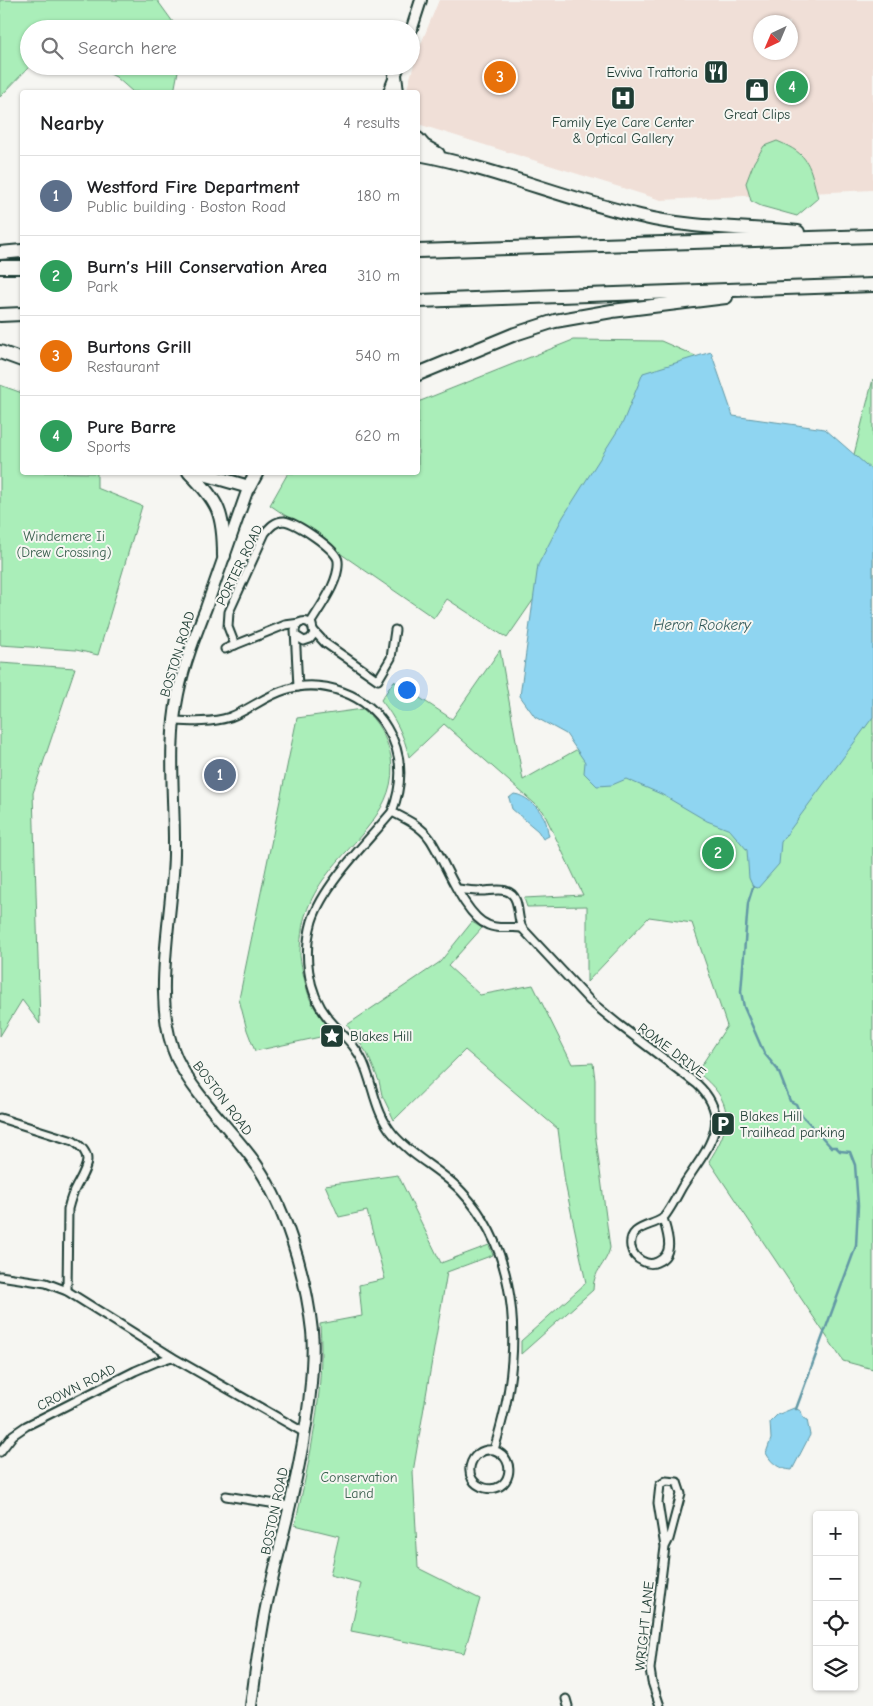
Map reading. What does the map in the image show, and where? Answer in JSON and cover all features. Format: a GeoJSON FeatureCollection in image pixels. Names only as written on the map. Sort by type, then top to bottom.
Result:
{"type":"FeatureCollection","features":[{"type":"Feature","properties":{"kind":"highway"},"geometry":{"type":"LineString","coordinates":[[397,75],[397,90]]}},
{"type":"Feature","properties":{"kind":"highway"},"geometry":{"type":"LineString","coordinates":[[420,142],[434,152],[461,164]]}},
{"type":"Feature","properties":{"kind":"highway"},"geometry":{"type":"LineString","coordinates":[[420,154],[461,164],[610,209],[664,221],[692,225],[845,237]]}},
{"type":"Feature","properties":{"kind":"highway"},"geometry":{"type":"LineString","coordinates":[[420,252],[873,236]]}},
{"type":"Feature","properties":{"kind":"highway"},"geometry":{"type":"LineString","coordinates":[[0,253],[20,250]]}},
{"type":"Feature","properties":{"kind":"highway"},"geometry":{"type":"LineString","coordinates":[[0,267],[20,267]]}},
{"type":"Feature","properties":{"kind":"highway"},"geometry":{"type":"LineString","coordinates":[[420,301],[873,285]]}},
{"type":"Feature","properties":{"kind":"highway"},"geometry":{"type":"LineString","coordinates":[[420,373],[515,334],[555,321],[612,311],[788,288]]}},
{"type":"Feature","properties":{"kind":"highway"},"geometry":{"type":"LineString","coordinates":[[0,315],[20,314]]}},
{"type":"Feature","properties":{"kind":"highway"},"geometry":{"type":"LineString","coordinates":[[0,352],[20,359]]}},
{"type":"Feature","properties":{"kind":"highway"},"geometry":{"type":"LineString","coordinates":[[192,475],[215,502],[222,522],[224,556]]}},
{"type":"Feature","properties":{"kind":"highway"},"geometry":{"type":"LineString","coordinates":[[207,475],[249,487],[254,475]]}},
{"type":"Feature","properties":{"kind":"main road"},"geometry":{"type":"LineString","coordinates":[[414,20],[421,0]]}},
{"type":"Feature","properties":{"kind":"main road"},"geometry":{"type":"LineString","coordinates":[[390,90],[395,75]]}},
{"type":"Feature","properties":{"kind":"main road","name":"BOSTON ROAD"},"geometry":{"type":"LineString","coordinates":[[249,487],[182,676],[174,721],[172,759],[174,856],[164,977],[168,1028],[176,1055],[186,1076],[251,1156],[265,1177],[282,1213],[297,1256],[306,1288],[313,1334],[305,1434],[265,1610],[250,1706]]}},
{"type":"Feature","properties":{"kind":"street","name":"PORTER ROAD"},"geometry":{"type":"LineString","coordinates":[[235,646],[228,628],[230,609],[265,533],[281,521],[292,523],[328,547],[337,557],[338,568],[332,586],[312,627]]}},
{"type":"Feature","properties":{"kind":"street"},"geometry":{"type":"LineString","coordinates":[[298,687],[295,635],[296,627],[300,622]]}},
{"type":"Feature","properties":{"kind":"street"},"geometry":{"type":"LineString","coordinates":[[225,649],[285,625],[305,622],[312,627],[325,643],[378,680],[391,658],[395,630]]}},
{"type":"Feature","properties":{"kind":"street"},"geometry":{"type":"LineString","coordinates":[[297,661],[300,652],[309,640],[312,627]]}},
{"type":"Feature","properties":{"kind":"street"},"geometry":{"type":"LineString","coordinates":[[274,631],[283,630],[301,640],[325,643]]}},
{"type":"Feature","properties":{"kind":"street"},"geometry":{"type":"LineString","coordinates":[[174,721],[198,723],[219,720],[238,714],[274,694],[298,687],[322,686],[340,690],[365,703],[384,723],[393,738],[400,758],[399,790],[392,812],[322,898],[310,930],[308,949],[309,971],[314,993],[320,1007],[350,1042],[362,1061],[376,1104],[386,1124],[406,1148],[462,1191],[486,1224],[498,1248],[510,1302],[512,1354],[507,1401],[494,1450]]}},
{"type":"Feature","properties":{"kind":"street"},"geometry":{"type":"LineString","coordinates":[[392,812],[414,823],[429,837],[458,889],[478,920],[493,927],[522,928],[517,902],[510,893],[505,890],[458,889]]}},
{"type":"Feature","properties":{"kind":"street","name":"ROME DRIVE"},"geometry":{"type":"LineString","coordinates":[[522,928],[590,1001],[697,1084],[709,1096],[713,1104],[716,1121],[713,1137],[663,1218]]}},
{"type":"Feature","properties":{"kind":"street"},"geometry":{"type":"LineString","coordinates":[[0,1118],[73,1141],[80,1145],[88,1156],[87,1165],[71,1197],[68,1209],[67,1291]]}},
{"type":"Feature","properties":{"kind":"street"},"geometry":{"type":"LineString","coordinates":[[663,1218],[669,1240],[668,1253],[659,1261],[653,1263],[641,1261],[633,1253],[631,1247],[633,1236],[641,1227],[663,1218]]}},
{"type":"Feature","properties":{"kind":"street"},"geometry":{"type":"LineString","coordinates":[[0,1276],[46,1283],[67,1291],[172,1357],[305,1434]]}},
{"type":"Feature","properties":{"kind":"street","name":"CROWN ROAD"},"geometry":{"type":"LineString","coordinates":[[0,1452],[13,1435],[26,1426],[134,1371],[172,1357]]}},
{"type":"Feature","properties":{"kind":"street"},"geometry":{"type":"LineString","coordinates":[[484,1450],[494,1450],[500,1452],[507,1459],[509,1474],[500,1486],[484,1488],[473,1480],[470,1474],[471,1464],[478,1453],[484,1450]]}},
{"type":"Feature","properties":{"kind":"street","name":"WRIGHT LANE"},"geometry":{"type":"LineString","coordinates":[[660,1706],[650,1669],[665,1548],[658,1503],[660,1484],[666,1481],[677,1482],[681,1494],[665,1548]]}},
{"type":"Feature","properties":{"kind":"street"},"geometry":{"type":"LineString","coordinates":[[226,1496],[289,1506]]}},
{"type":"Feature","properties":{"kind":"shaded area"},"geometry":{"type":"Polygon","coordinates":[[[439,0],[873,0],[873,190],[661,200],[420,125],[420,90],[407,90],[411,75],[420,75],[420,46],[439,0]]]}},
{"type":"Feature","properties":{"kind":"green space"},"geometry":{"type":"Polygon","coordinates":[[[0,0],[157,0],[171,20],[20,20],[21,75],[0,97],[0,0]]]}},
{"type":"Feature","properties":{"kind":"green space"},"geometry":{"type":"Polygon","coordinates":[[[112,75],[177,75],[174,90],[131,90],[112,75]]]}},
{"type":"Feature","properties":{"kind":"green space"},"geometry":{"type":"Polygon","coordinates":[[[777,141],[803,156],[813,177],[818,198],[797,216],[761,206],[751,201],[746,183],[754,162],[764,146],[777,141]]]}},
{"type":"Feature","properties":{"kind":"green space"},"geometry":{"type":"Polygon","coordinates":[[[573,340],[661,341],[700,358],[507,638],[447,599],[434,618],[270,505],[287,475],[420,475],[420,401],[573,340]]]}},
{"type":"Feature","properties":{"kind":"green space"},"geometry":{"type":"Polygon","coordinates":[[[873,379],[873,1369],[843,1361],[709,1161],[723,1135],[726,1113],[718,1092],[697,1072],[727,1026],[692,923],[649,917],[587,982],[587,906],[527,907],[524,898],[583,895],[543,811],[444,724],[409,757],[398,727],[391,713],[381,700],[394,681],[452,719],[500,650],[523,780],[717,670],[784,733],[873,379]]]}},
{"type":"Feature","properties":{"kind":"green space","name":"Windemere Ii (Drew Crossing)"},"geometry":{"type":"Polygon","coordinates":[[[0,385],[20,392],[20,475],[97,475],[97,488],[142,506],[98,655],[76,650],[0,645],[0,385]]]}},
{"type":"Feature","properties":{"kind":"green space"},"geometry":{"type":"Polygon","coordinates":[[[0,663],[75,668],[33,793],[40,1024],[22,1000],[0,1036],[0,663]]]}},
{"type":"Feature","properties":{"kind":"green space"},"geometry":{"type":"Polygon","coordinates":[[[363,709],[377,724],[389,750],[392,776],[388,792],[372,822],[337,862],[317,889],[305,917],[300,950],[304,977],[312,1003],[334,1034],[255,1051],[239,999],[297,718],[363,709]]]}},
{"type":"Feature","properties":{"kind":"green space"},"geometry":{"type":"Polygon","coordinates":[[[472,922],[482,928],[448,966],[480,995],[533,985],[572,1064],[593,1063],[595,1080],[595,1132],[610,1248],[606,1259],[597,1272],[593,1290],[521,1354],[521,1341],[586,1283],[565,1183],[558,1129],[465,1050],[394,1120],[382,1095],[379,1081],[367,1053],[347,1025],[440,962],[472,922]]]}},
{"type":"Feature","properties":{"kind":"green space","name":"Conservation Land"},"geometry":{"type":"Polygon","coordinates":[[[398,1175],[441,1263],[489,1245],[493,1255],[447,1272],[413,1472],[418,1568],[480,1599],[464,1653],[351,1631],[361,1583],[330,1575],[339,1536],[295,1525],[315,1425],[320,1374],[320,1324],[362,1316],[359,1285],[385,1279],[367,1211],[339,1217],[325,1185],[398,1175]]]}},
{"type":"Feature","properties":{"kind":"water","name":"Heron Rookery"},"geometry":{"type":"Polygon","coordinates":[[[711,352],[733,416],[825,429],[873,471],[873,717],[781,842],[779,864],[758,888],[753,887],[749,878],[747,850],[730,830],[707,821],[661,794],[626,779],[612,785],[597,786],[584,773],[585,762],[566,734],[535,717],[520,696],[538,565],[563,517],[623,422],[643,373],[711,352]]]}},
{"type":"Feature","properties":{"kind":"water"},"geometry":{"type":"Polygon","coordinates":[[[514,794],[526,799],[537,808],[545,820],[549,836],[543,839],[538,831],[512,809],[509,798],[514,794]]]}},
{"type":"Feature","properties":{"kind":"water"},"geometry":{"type":"Polygon","coordinates":[[[794,1408],[801,1411],[803,1418],[807,1420],[810,1435],[792,1470],[776,1465],[766,1453],[771,1439],[770,1422],[777,1415],[794,1408]]]}},
{"type":"Feature","properties":{"kind":"waterway"},"geometry":{"type":"LineString","coordinates":[[753,887],[748,903],[741,992],[744,1007],[764,1053],[778,1070],[790,1101],[796,1104],[800,1113],[831,1147],[836,1147],[840,1151],[850,1152],[855,1165],[858,1205],[856,1246],[796,1409]]}},
{"type":"Feature","properties":{"kind":"place","name":"Evviva Trattoria"},"geometry":{"type":"Point","coordinates":[716,72]}},
{"type":"Feature","properties":{"kind":"place","name":"Burtons Grill"},"geometry":{"type":"Point","coordinates":[500,77]}},
{"type":"Feature","properties":{"kind":"place","name":"Pure Barre"},"geometry":{"type":"Point","coordinates":[792,87]}},
{"type":"Feature","properties":{"kind":"place","name":"Great Clips"},"geometry":{"type":"Point","coordinates":[757,90]}},
{"type":"Feature","properties":{"kind":"place","name":"Family Eye Care Center & Optical Gallery"},"geometry":{"type":"Point","coordinates":[623,98]}},
{"type":"Feature","properties":{"kind":"place","name":"Westford Fire Department"},"geometry":{"type":"Point","coordinates":[220,775]}},
{"type":"Feature","properties":{"kind":"place","name":"Burn’s Hill Conservation Area"},"geometry":{"type":"Point","coordinates":[718,853]}},
{"type":"Feature","properties":{"kind":"place","name":"Blakes Hill"},"geometry":{"type":"Point","coordinates":[332,1036]}},
{"type":"Feature","properties":{"kind":"place","name":"Blakes Hill Trailhead parking"},"geometry":{"type":"Point","coordinates":[723,1124]}}]}
